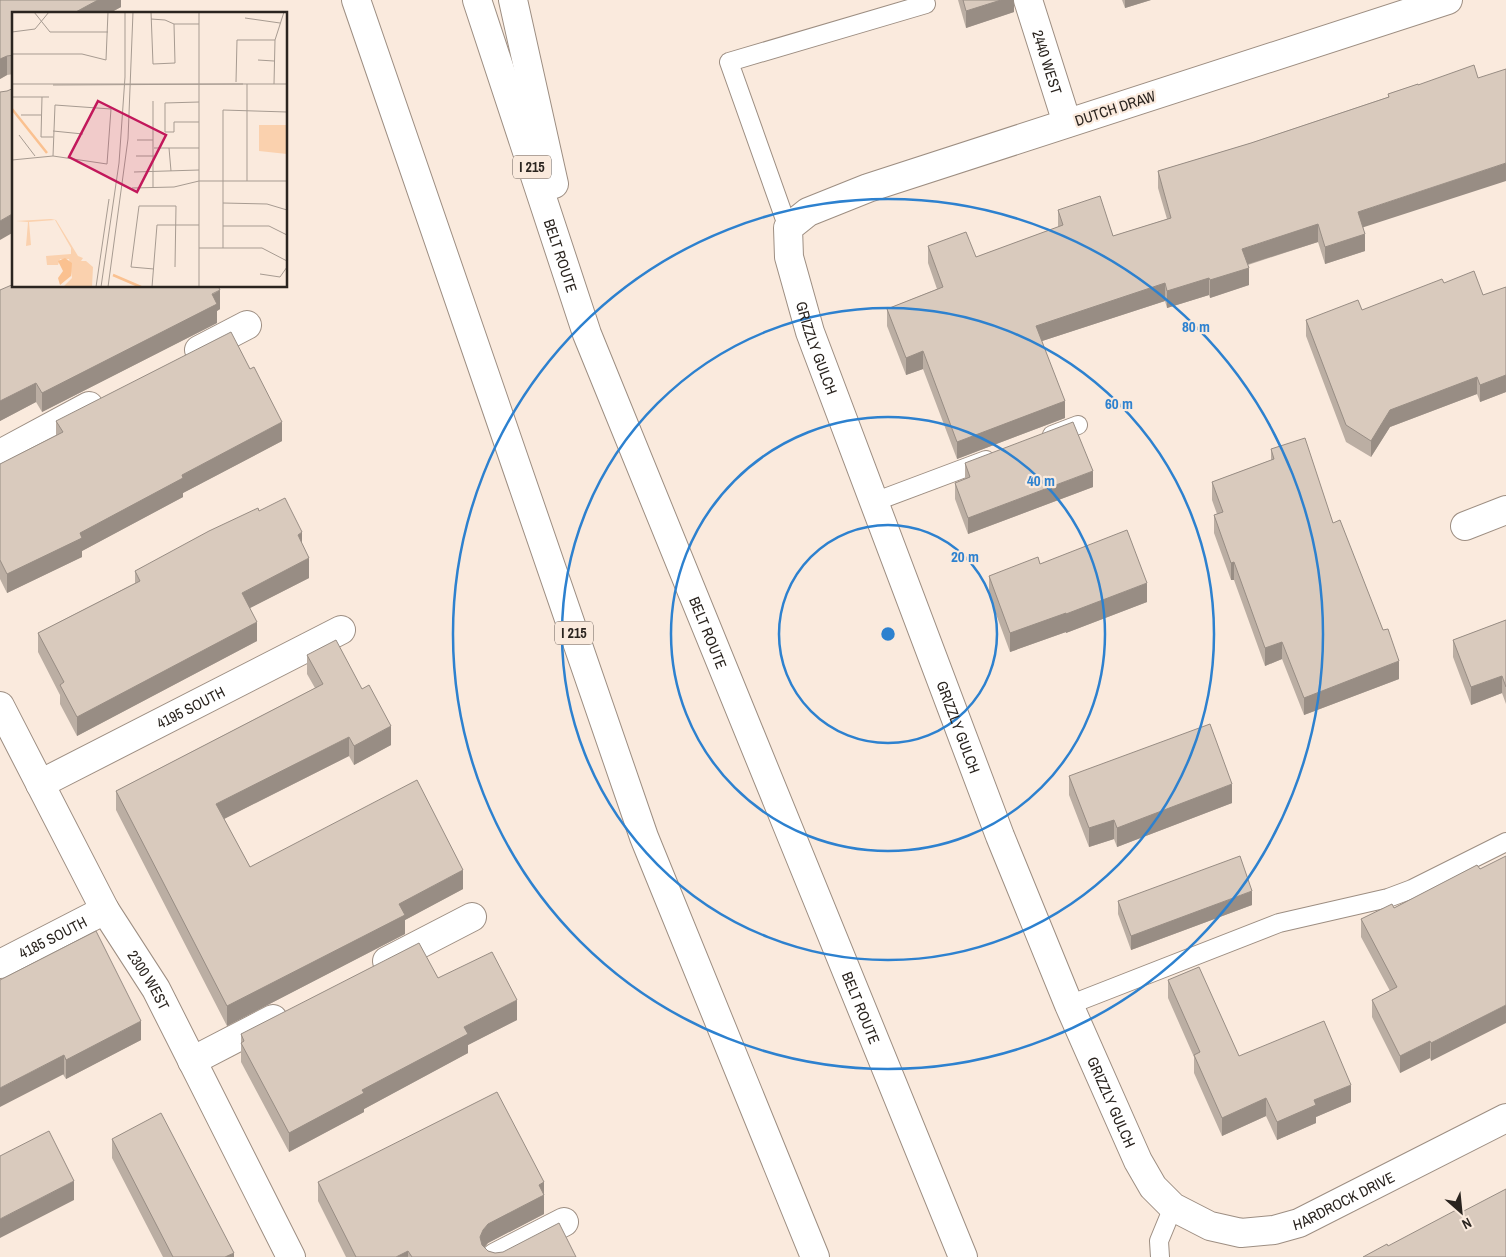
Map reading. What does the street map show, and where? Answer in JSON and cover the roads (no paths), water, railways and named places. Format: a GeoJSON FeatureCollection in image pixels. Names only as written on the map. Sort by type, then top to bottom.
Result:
{"type":"FeatureCollection","features":[{"type":"Feature","properties":{"kind":"main road","name":"I 215"},"geometry":{"type":"LineString","coordinates":[[356,0],[644,838],[815,1257]]}},
{"type":"Feature","properties":{"kind":"main road","name":"BELT ROUTE"},"geometry":{"type":"LineString","coordinates":[[477,0],[587,334],[963,1257]]}},
{"type":"Feature","properties":{"kind":"main road"},"geometry":{"type":"LineString","coordinates":[[514,0],[587,334]]}},
{"type":"Feature","properties":{"kind":"main road","name":"2440 WEST"},"geometry":{"type":"LineString","coordinates":[[1028,0],[1067,123]]}},
{"type":"Feature","properties":{"kind":"main road","name":"DUTCH DRAW"},"geometry":{"type":"LineString","coordinates":[[788,228],[808,212],[868,188],[1448,0]]}},
{"type":"Feature","properties":{"kind":"main road","name":"GRIZZLY GULCH"},"geometry":{"type":"LineString","coordinates":[[788,228],[789,257],[810,332],[1000,836],[1068,1005],[1138,1161],[1153,1186],[1173,1207]]}},
{"type":"Feature","properties":{"kind":"main road"},"geometry":{"type":"LineString","coordinates":[[179,360],[248,325]]}},
{"type":"Feature","properties":{"kind":"main road"},"geometry":{"type":"LineString","coordinates":[[0,454],[111,395]]}},
{"type":"Feature","properties":{"kind":"main road"},"geometry":{"type":"LineString","coordinates":[[1465,526],[1506,510]]}},
{"type":"Feature","properties":{"kind":"main road","name":"4195 SOUTH"},"geometry":{"type":"LineString","coordinates":[[40,784],[341,630]]}},
{"type":"Feature","properties":{"kind":"main road","name":"2300 WEST"},"geometry":{"type":"LineString","coordinates":[[0,706],[105,910],[156,989],[291,1257]]}},
{"type":"Feature","properties":{"kind":"main road","name":"4185 SOUTH"},"geometry":{"type":"LineString","coordinates":[[0,964],[105,910]]}},
{"type":"Feature","properties":{"kind":"main road"},"geometry":{"type":"LineString","coordinates":[[367,971],[472,917]]}},
{"type":"Feature","properties":{"kind":"main road"},"geometry":{"type":"LineString","coordinates":[[192,1061],[297,1007]]}},
{"type":"Feature","properties":{"kind":"main road","name":"HARDROCK DRIVE"},"geometry":{"type":"LineString","coordinates":[[1173,1207],[1210,1226],[1241,1233],[1274,1230],[1299,1223],[1506,1118]]}},
{"type":"Feature","properties":{"kind":"main road"},"geometry":{"type":"LineString","coordinates":[[496,1257],[564,1222]]}},
{"type":"Feature","properties":{"kind":"lane"},"geometry":{"type":"LineString","coordinates":[[788,228],[729,62],[926,4]]}},
{"type":"Feature","properties":{"kind":"lane"},"geometry":{"type":"LineString","coordinates":[[1033,442],[1078,425]]}},
{"type":"Feature","properties":{"kind":"lane"},"geometry":{"type":"LineString","coordinates":[[874,502],[997,455]]}},
{"type":"Feature","properties":{"kind":"lane"},"geometry":{"type":"LineString","coordinates":[[1068,1005],[1279,923],[1388,898],[1412,889],[1506,842]]}},
{"type":"Feature","properties":{"kind":"lane"},"geometry":{"type":"LineString","coordinates":[[1160,1257],[1159,1241],[1173,1207]]}}]}
